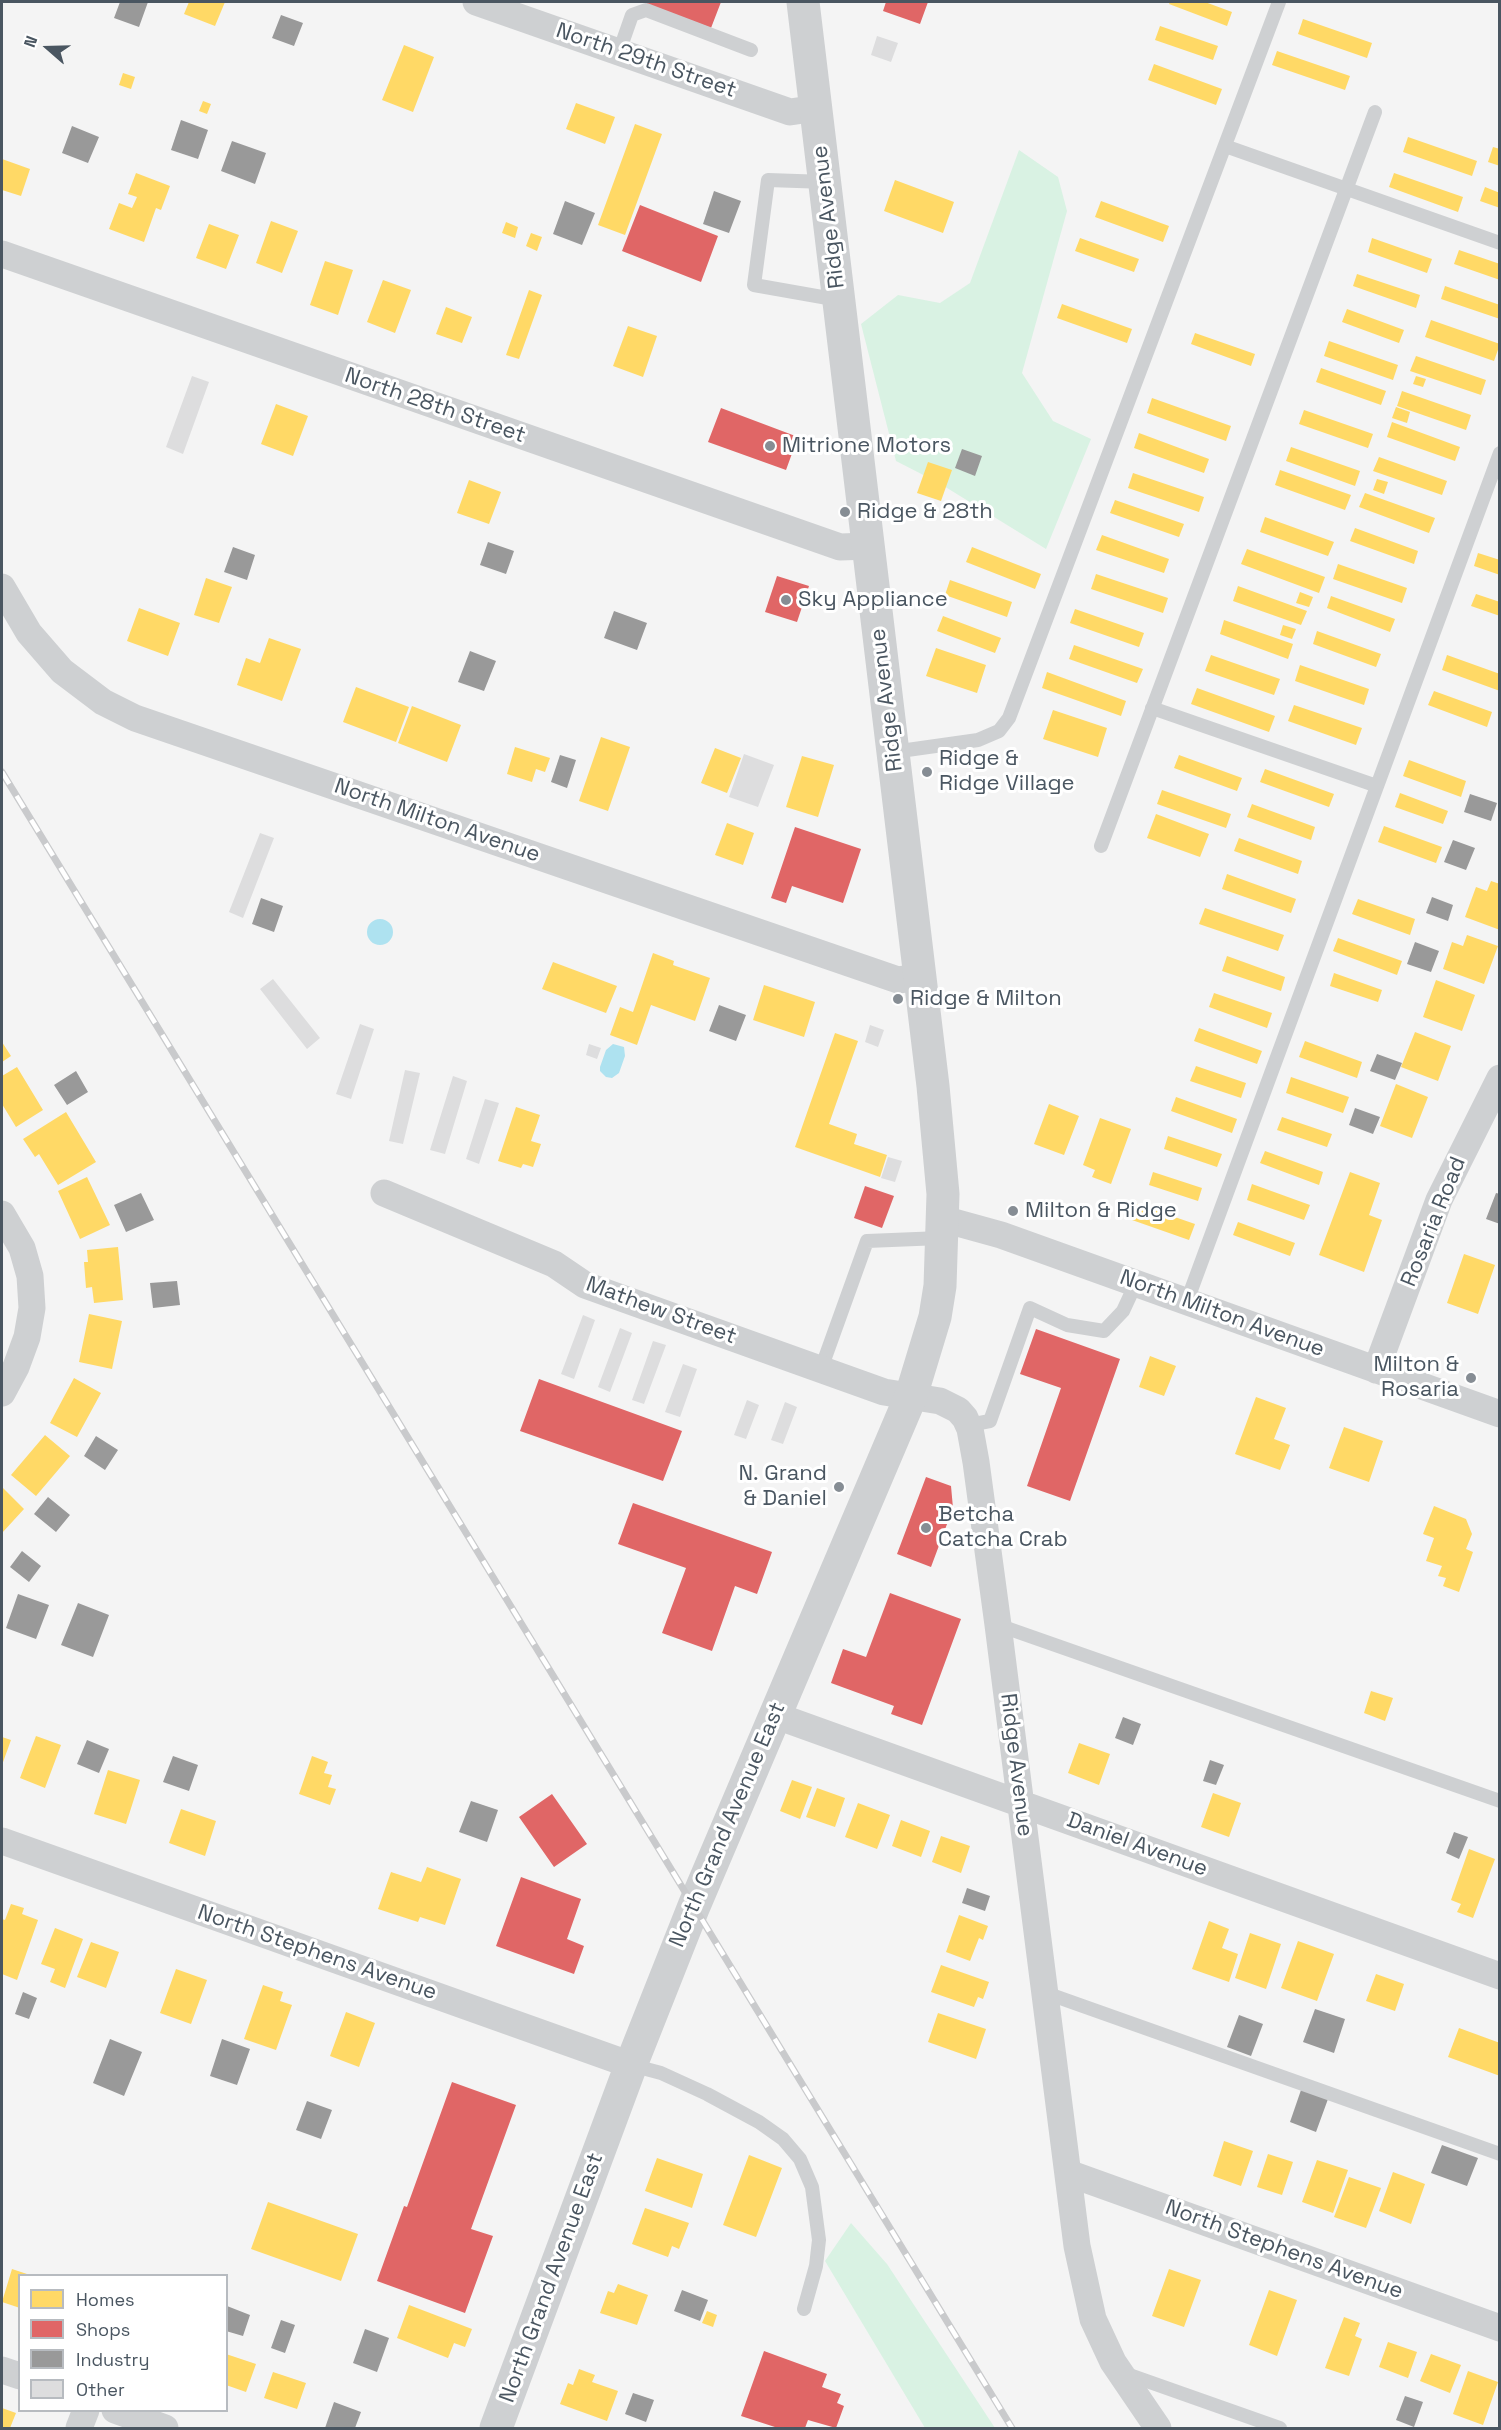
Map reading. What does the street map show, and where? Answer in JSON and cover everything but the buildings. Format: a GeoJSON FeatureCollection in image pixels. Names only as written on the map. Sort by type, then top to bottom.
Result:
{"type":"FeatureCollection","features":[{"type":"Feature","properties":{"kind":"street","name":"North 29th Street"},"geometry":{"type":"LineString","coordinates":[[476,2],[790,112],[817,108]]}},
{"type":"Feature","properties":{"kind":"street","name":"Ridge Avenue"},"geometry":{"type":"LineString","coordinates":[[803,2],[921,977],[944,1194],[943,1229]]}},
{"type":"Feature","properties":{"kind":"street","name":"North 28th Street"},"geometry":{"type":"LineString","coordinates":[[2,254],[840,547],[870,546]]}},
{"type":"Feature","properties":{"kind":"street","name":"North Milton Avenue"},"geometry":{"type":"LineString","coordinates":[[2,587],[29,633],[62,671],[103,702],[135,718],[898,980],[921,977]]}},
{"type":"Feature","properties":{"kind":"street","name":"Rosaria Road"},"geometry":{"type":"LineString","coordinates":[[1376,1370],[1439,1200],[1500,1078]]}},
{"type":"Feature","properties":{"kind":"street","name":"Mathew Street"},"geometry":{"type":"LineString","coordinates":[[384,1193],[554,1264],[585,1285],[884,1392],[911,1396]]}},
{"type":"Feature","properties":{"kind":"street"},"geometry":{"type":"LineString","coordinates":[[2,1214],[22,1248],[30,1276],[32,1308],[27,1337],[2,1393]]}},
{"type":"Feature","properties":{"kind":"street","name":"North Milton Avenue"},"geometry":{"type":"LineString","coordinates":[[943,1229],[1001,1235],[1500,1414]]}},
{"type":"Feature","properties":{"kind":"street","name":"North Grand Avenue East"},"geometry":{"type":"LineString","coordinates":[[495,2428],[631,2065],[694,1906],[911,1396],[935,1317],[940,1286],[943,1229]]}},
{"type":"Feature","properties":{"kind":"street"},"geometry":{"type":"LineString","coordinates":[[911,1396],[949,1404],[958,1410],[969,1425]]}},
{"type":"Feature","properties":{"kind":"street","name":"Ridge Avenue"},"geometry":{"type":"LineString","coordinates":[[969,1425],[998,1625],[1077,2247],[1094,2319],[1113,2362],[1158,2428]]}},
{"type":"Feature","properties":{"kind":"street","name":"Daniel Avenue"},"geometry":{"type":"LineString","coordinates":[[774,1715],[1500,1976]]}},
{"type":"Feature","properties":{"kind":"street","name":"North Stephens Avenue"},"geometry":{"type":"LineString","coordinates":[[2,1841],[631,2065]]}},
{"type":"Feature","properties":{"kind":"street","name":"North Stephens Avenue"},"geometry":{"type":"LineString","coordinates":[[1068,2173],[1500,2328]]}},
{"type":"Feature","properties":{"kind":"street"},"geometry":{"type":"LineString","coordinates":[[2,2370],[18,2375]]}},
{"type":"Feature","properties":{"kind":"street"},"geometry":{"type":"LineString","coordinates":[[79,2428],[85,2412]]}},
{"type":"Feature","properties":{"kind":"street"},"geometry":{"type":"LineString","coordinates":[[121,2412],[165,2428]]}},
{"type":"Feature","properties":{"kind":"lane"},"geometry":{"type":"LineString","coordinates":[[893,752],[978,740],[999,731],[1009,718],[1279,2]]}},
{"type":"Feature","properties":{"kind":"lane"},"geometry":{"type":"LineString","coordinates":[[619,52],[632,15],[646,10],[751,50]]}},
{"type":"Feature","properties":{"kind":"lane"},"geometry":{"type":"LineString","coordinates":[[1101,846],[1375,112]]}},
{"type":"Feature","properties":{"kind":"lane"},"geometry":{"type":"LineString","coordinates":[[1225,146],[1500,243]]}},
{"type":"Feature","properties":{"kind":"lane"},"geometry":{"type":"LineString","coordinates":[[826,182],[768,180],[754,285],[839,300]]}},
{"type":"Feature","properties":{"kind":"lane"},"geometry":{"type":"LineString","coordinates":[[1186,1301],[1500,453]]}},
{"type":"Feature","properties":{"kind":"lane"},"geometry":{"type":"LineString","coordinates":[[1152,708],[1377,786]]}},
{"type":"Feature","properties":{"kind":"lane"},"geometry":{"type":"LineString","coordinates":[[821,1369],[867,1240],[943,1229]]}},
{"type":"Feature","properties":{"kind":"lane"},"geometry":{"type":"LineString","coordinates":[[969,1425],[990,1421],[1030,1308],[1067,1325],[1104,1331],[1124,1311],[1136,1283]]}},
{"type":"Feature","properties":{"kind":"lane"},"geometry":{"type":"LineString","coordinates":[[998,1625],[1500,1802]]}},
{"type":"Feature","properties":{"kind":"lane"},"geometry":{"type":"LineString","coordinates":[[1046,1993],[1500,2154]]}},
{"type":"Feature","properties":{"kind":"lane"},"geometry":{"type":"LineString","coordinates":[[631,2065],[661,2073],[759,2122],[783,2139],[800,2159],[812,2187],[819,2240],[816,2266],[804,2309]]}},
{"type":"Feature","properties":{"kind":"lane"},"geometry":{"type":"LineString","coordinates":[[1119,2371],[1280,2428]]}},
{"type":"Feature","properties":{"kind":"green space"},"geometry":{"type":"Polygon","coordinates":[[[1019,150],[1058,177],[1067,211],[1022,373],[1053,421],[1091,439],[1046,549],[939,483],[896,461],[861,324],[898,295],[940,303],[970,283],[1019,150]]]}},
{"type":"Feature","properties":{"kind":"green space"},"geometry":{"type":"Polygon","coordinates":[[[851,2223],[887,2264],[995,2428],[925,2428],[825,2261],[851,2223]]]}},
{"type":"Feature","properties":{"kind":"water"},"geometry":{"type":"Polygon","coordinates":[[[380,919],[389,923],[393,932],[389,941],[380,945],[371,941],[367,932],[371,923],[380,919]]]}},
{"type":"Feature","properties":{"kind":"water"},"geometry":{"type":"Polygon","coordinates":[[[613,1044],[624,1047],[625,1056],[619,1073],[612,1078],[606,1077],[600,1071],[600,1067],[606,1050],[613,1044]]]}},
{"type":"Feature","properties":{"kind":"railway"},"geometry":{"type":"LineString","coordinates":[[2,772],[1012,2428]]}},
{"type":"Feature","properties":{"kind":"place","name":"Mitrione Motors"},"geometry":{"type":"Point","coordinates":[770,446]}},
{"type":"Feature","properties":{"kind":"place","name":"Ridge & 28th"},"geometry":{"type":"Point","coordinates":[845,512]}},
{"type":"Feature","properties":{"kind":"place","name":"Sky Appliance"},"geometry":{"type":"Point","coordinates":[786,600]}},
{"type":"Feature","properties":{"kind":"place","name":"Ridge & Ridge Village"},"geometry":{"type":"Point","coordinates":[927,772]}},
{"type":"Feature","properties":{"kind":"place","name":"Ridge & Milton"},"geometry":{"type":"Point","coordinates":[898,999]}},
{"type":"Feature","properties":{"kind":"place","name":"Milton & Ridge"},"geometry":{"type":"Point","coordinates":[1013,1211]}},
{"type":"Feature","properties":{"kind":"place","name":"Milton & Rosaria"},"geometry":{"type":"Point","coordinates":[1471,1378]}},
{"type":"Feature","properties":{"kind":"place","name":"N. Grand & Daniel"},"geometry":{"type":"Point","coordinates":[839,1487]}},
{"type":"Feature","properties":{"kind":"place","name":"Betcha Catcha Crab"},"geometry":{"type":"Point","coordinates":[926,1528]}}]}
